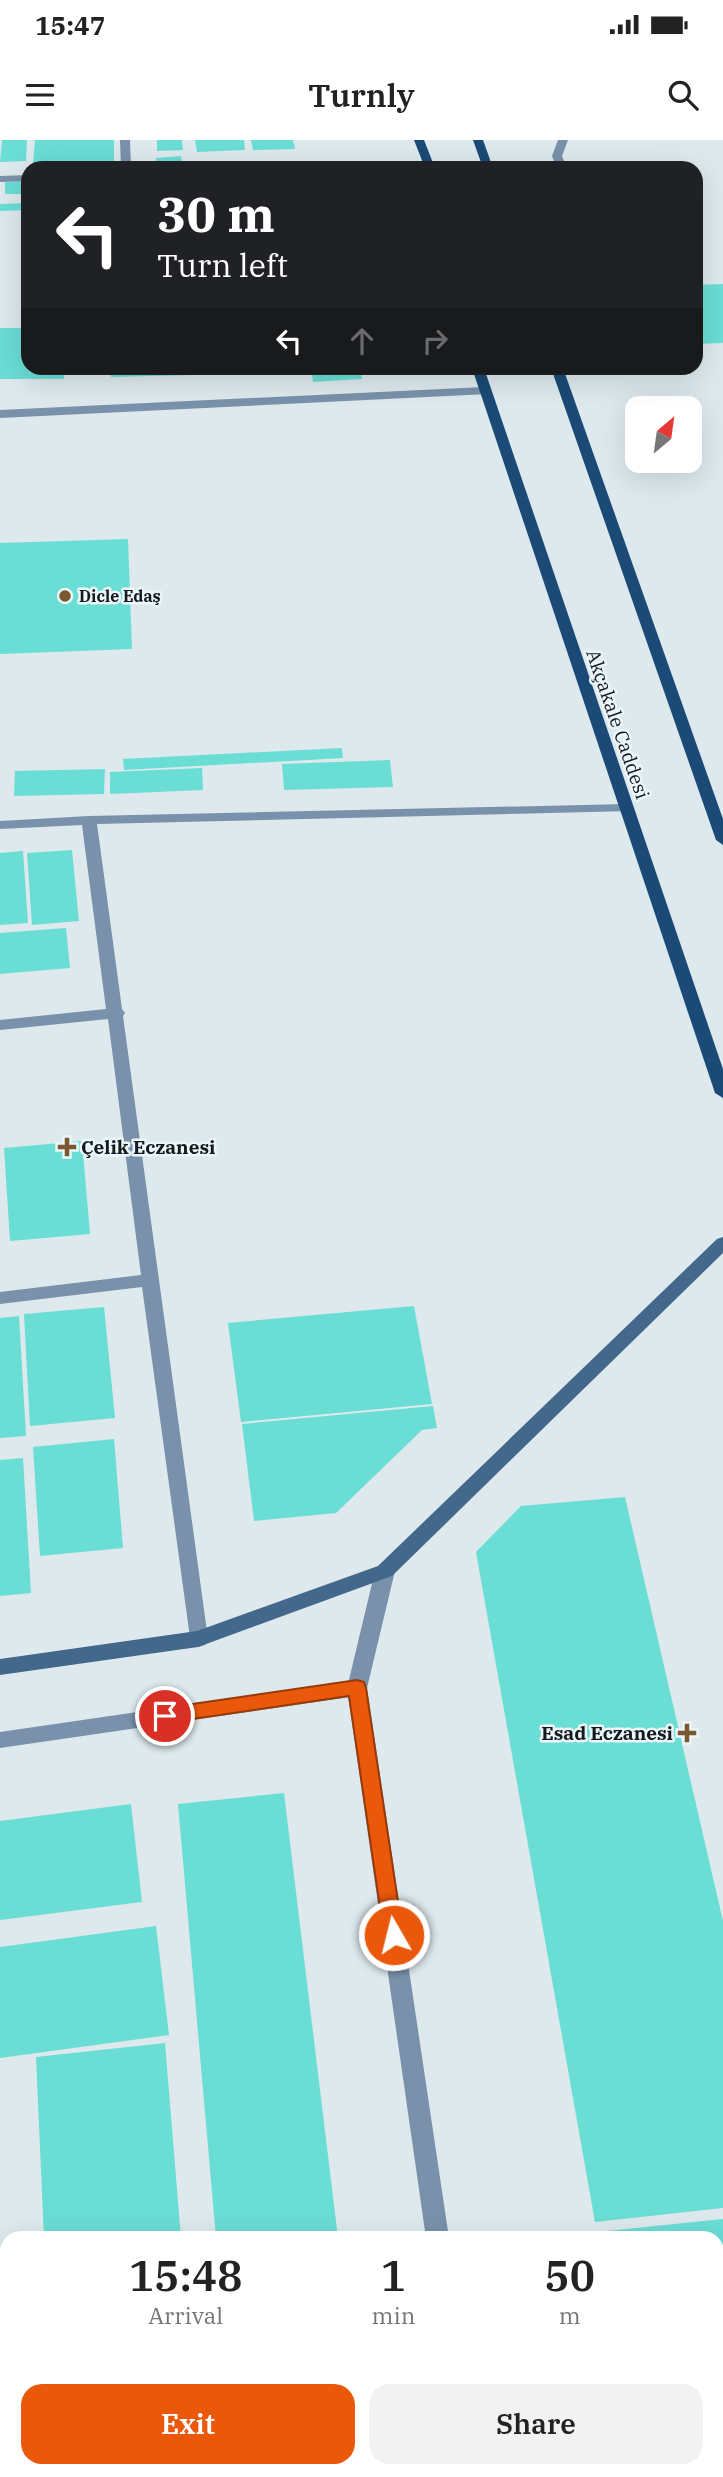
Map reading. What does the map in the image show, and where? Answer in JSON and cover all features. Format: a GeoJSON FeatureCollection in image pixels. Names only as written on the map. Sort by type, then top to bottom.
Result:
{"type":"FeatureCollection","features":[{"type":"Feature","properties":{"kind":"main road"},"geometry":{"type":"LineString","coordinates":[[419,140],[428,161]]}},
{"type":"Feature","properties":{"kind":"main road"},"geometry":{"type":"LineString","coordinates":[[478,140],[486,161]]}},
{"type":"Feature","properties":{"kind":"main road","name":"Akçakale Caddesi"},"geometry":{"type":"LineString","coordinates":[[480,375],[723,1093]]}},
{"type":"Feature","properties":{"kind":"main road"},"geometry":{"type":"LineString","coordinates":[[560,375],[723,841]]}},
{"type":"Feature","properties":{"kind":"street"},"geometry":{"type":"LineString","coordinates":[[125,140],[126,161]]}},
{"type":"Feature","properties":{"kind":"street"},"geometry":{"type":"LineString","coordinates":[[559,161],[557,156],[563,140]]}},
{"type":"Feature","properties":{"kind":"street"},"geometry":{"type":"LineString","coordinates":[[0,178],[21,178]]}},
{"type":"Feature","properties":{"kind":"street"},"geometry":{"type":"LineString","coordinates":[[0,414],[484,391]]}},
{"type":"Feature","properties":{"kind":"street"},"geometry":{"type":"LineString","coordinates":[[0,825],[89,820],[626,808]]}},
{"type":"Feature","properties":{"kind":"street"},"geometry":{"type":"LineString","coordinates":[[89,820],[117,1013],[149,1280],[198,1639]]}},
{"type":"Feature","properties":{"kind":"street"},"geometry":{"type":"LineString","coordinates":[[0,1025],[117,1013]]}},
{"type":"Feature","properties":{"kind":"street"},"geometry":{"type":"LineString","coordinates":[[0,1667],[198,1639],[385,1571],[723,1243]]}},
{"type":"Feature","properties":{"kind":"street"},"geometry":{"type":"LineString","coordinates":[[0,1298],[149,1280]]}},
{"type":"Feature","properties":{"kind":"street"},"geometry":{"type":"LineString","coordinates":[[385,1571],[357,1688],[437,2231]]}},
{"type":"Feature","properties":{"kind":"street"},"geometry":{"type":"LineString","coordinates":[[0,1740],[357,1688]]}},
{"type":"Feature","properties":{"kind":"building"},"geometry":{"type":"Polygon","coordinates":[[[2,140],[27,140],[26,161],[0,162],[2,140]]]}},
{"type":"Feature","properties":{"kind":"building"},"geometry":{"type":"Polygon","coordinates":[[[35,140],[114,140],[114,161],[33,161],[35,140]]]}},
{"type":"Feature","properties":{"kind":"building"},"geometry":{"type":"Polygon","coordinates":[[[157,140],[182,140],[183,150],[157,151],[157,140]]]}},
{"type":"Feature","properties":{"kind":"building"},"geometry":{"type":"Polygon","coordinates":[[[195,140],[244,140],[245,150],[197,152],[195,140]]]}},
{"type":"Feature","properties":{"kind":"building"},"geometry":{"type":"Polygon","coordinates":[[[251,140],[293,140],[295,149],[253,150],[251,140]]]}},
{"type":"Feature","properties":{"kind":"building"},"geometry":{"type":"Polygon","coordinates":[[[181,156],[182,161],[157,161],[156,158],[181,156]]]}},
{"type":"Feature","properties":{"kind":"building"},"geometry":{"type":"Polygon","coordinates":[[[21,181],[21,194],[5,194],[5,182],[21,181]]]}},
{"type":"Feature","properties":{"kind":"building"},"geometry":{"type":"Polygon","coordinates":[[[21,203],[21,210],[0,211],[0,204],[21,203]]]}},
{"type":"Feature","properties":{"kind":"building"},"geometry":{"type":"Polygon","coordinates":[[[723,284],[723,343],[703,344],[703,285],[723,284]]]}},
{"type":"Feature","properties":{"kind":"building"},"geometry":{"type":"Polygon","coordinates":[[[0,328],[21,328],[21,375],[64,375],[64,379],[0,379],[0,328]]]}},
{"type":"Feature","properties":{"kind":"building"},"geometry":{"type":"Polygon","coordinates":[[[111,375],[193,375],[111,377],[111,375]]]}},
{"type":"Feature","properties":{"kind":"building"},"geometry":{"type":"Polygon","coordinates":[[[312,375],[361,375],[362,379],[313,382],[312,375]]]}},
{"type":"Feature","properties":{"kind":"building","name":"Dicle Edaş"},"geometry":{"type":"Polygon","coordinates":[[[128,539],[132,649],[0,654],[0,543],[128,539]]]}},
{"type":"Feature","properties":{"kind":"building"},"geometry":{"type":"Polygon","coordinates":[[[342,748],[343,758],[124,770],[123,759],[342,748]]]}},
{"type":"Feature","properties":{"kind":"building"},"geometry":{"type":"Polygon","coordinates":[[[390,760],[393,787],[284,790],[282,764],[390,760]]]}},
{"type":"Feature","properties":{"kind":"building"},"geometry":{"type":"Polygon","coordinates":[[[202,768],[203,790],[110,794],[110,772],[202,768]]]}},
{"type":"Feature","properties":{"kind":"building"},"geometry":{"type":"Polygon","coordinates":[[[105,769],[104,794],[14,796],[15,771],[105,769]]]}},
{"type":"Feature","properties":{"kind":"building"},"geometry":{"type":"Polygon","coordinates":[[[72,850],[79,921],[32,925],[27,853],[72,850]]]}},
{"type":"Feature","properties":{"kind":"building"},"geometry":{"type":"Polygon","coordinates":[[[23,851],[28,923],[0,925],[0,853],[23,851]]]}},
{"type":"Feature","properties":{"kind":"building"},"geometry":{"type":"Polygon","coordinates":[[[66,928],[70,968],[0,974],[0,933],[66,928]]]}},
{"type":"Feature","properties":{"kind":"building"},"geometry":{"type":"Polygon","coordinates":[[[82,1141],[90,1234],[10,1241],[4,1148],[82,1141]]]}},
{"type":"Feature","properties":{"kind":"building"},"geometry":{"type":"Polygon","coordinates":[[[414,1306],[432,1404],[241,1422],[228,1323],[414,1306]]]}},
{"type":"Feature","properties":{"kind":"building"},"geometry":{"type":"Polygon","coordinates":[[[104,1307],[115,1418],[30,1426],[24,1314],[104,1307]]]}},
{"type":"Feature","properties":{"kind":"building"},"geometry":{"type":"Polygon","coordinates":[[[19,1316],[26,1436],[0,1438],[0,1318],[19,1316]]]}},
{"type":"Feature","properties":{"kind":"building"},"geometry":{"type":"Polygon","coordinates":[[[433,1406],[437,1428],[422,1430],[336,1513],[254,1521],[242,1424],[433,1406]]]}},
{"type":"Feature","properties":{"kind":"building"},"geometry":{"type":"Polygon","coordinates":[[[114,1439],[123,1548],[40,1556],[33,1447],[114,1439]]]}},
{"type":"Feature","properties":{"kind":"building"},"geometry":{"type":"Polygon","coordinates":[[[23,1458],[31,1593],[0,1596],[0,1460],[23,1458]]]}},
{"type":"Feature","properties":{"kind":"building"},"geometry":{"type":"Polygon","coordinates":[[[625,1497],[723,1921],[723,2208],[595,2222],[476,1552],[521,1506],[625,1497]]]}},
{"type":"Feature","properties":{"kind":"building"},"geometry":{"type":"Polygon","coordinates":[[[284,1793],[337,2231],[215,2231],[178,1804],[284,1793]]]}},
{"type":"Feature","properties":{"kind":"building"},"geometry":{"type":"Polygon","coordinates":[[[131,1804],[142,1902],[0,1920],[0,1821],[131,1804]]]}},
{"type":"Feature","properties":{"kind":"building"},"geometry":{"type":"Polygon","coordinates":[[[156,1926],[169,2035],[0,2058],[0,1947],[156,1926]]]}},
{"type":"Feature","properties":{"kind":"building"},"geometry":{"type":"Polygon","coordinates":[[[165,2043],[180,2231],[44,2231],[36,2057],[165,2043]]]}},
{"type":"Feature","properties":{"kind":"building"},"geometry":{"type":"Polygon","coordinates":[[[723,2219],[723,2231],[607,2231],[723,2219]]]}},
{"type":"Feature","properties":{"kind":"place","name":"Dicle Edaş"},"geometry":{"type":"Point","coordinates":[65,596]}},
{"type":"Feature","properties":{"kind":"place","name":"Çelik Eczanesi"},"geometry":{"type":"Point","coordinates":[67,1147]}},
{"type":"Feature","properties":{"kind":"place","name":"Esad Eczanesi"},"geometry":{"type":"Point","coordinates":[687,1733]}},
{"type":"Feature","properties":{"kind":"route"},"geometry":{"type":"LineString","coordinates":[[165,1716],[357,1688],[394,1935]]}}]}
